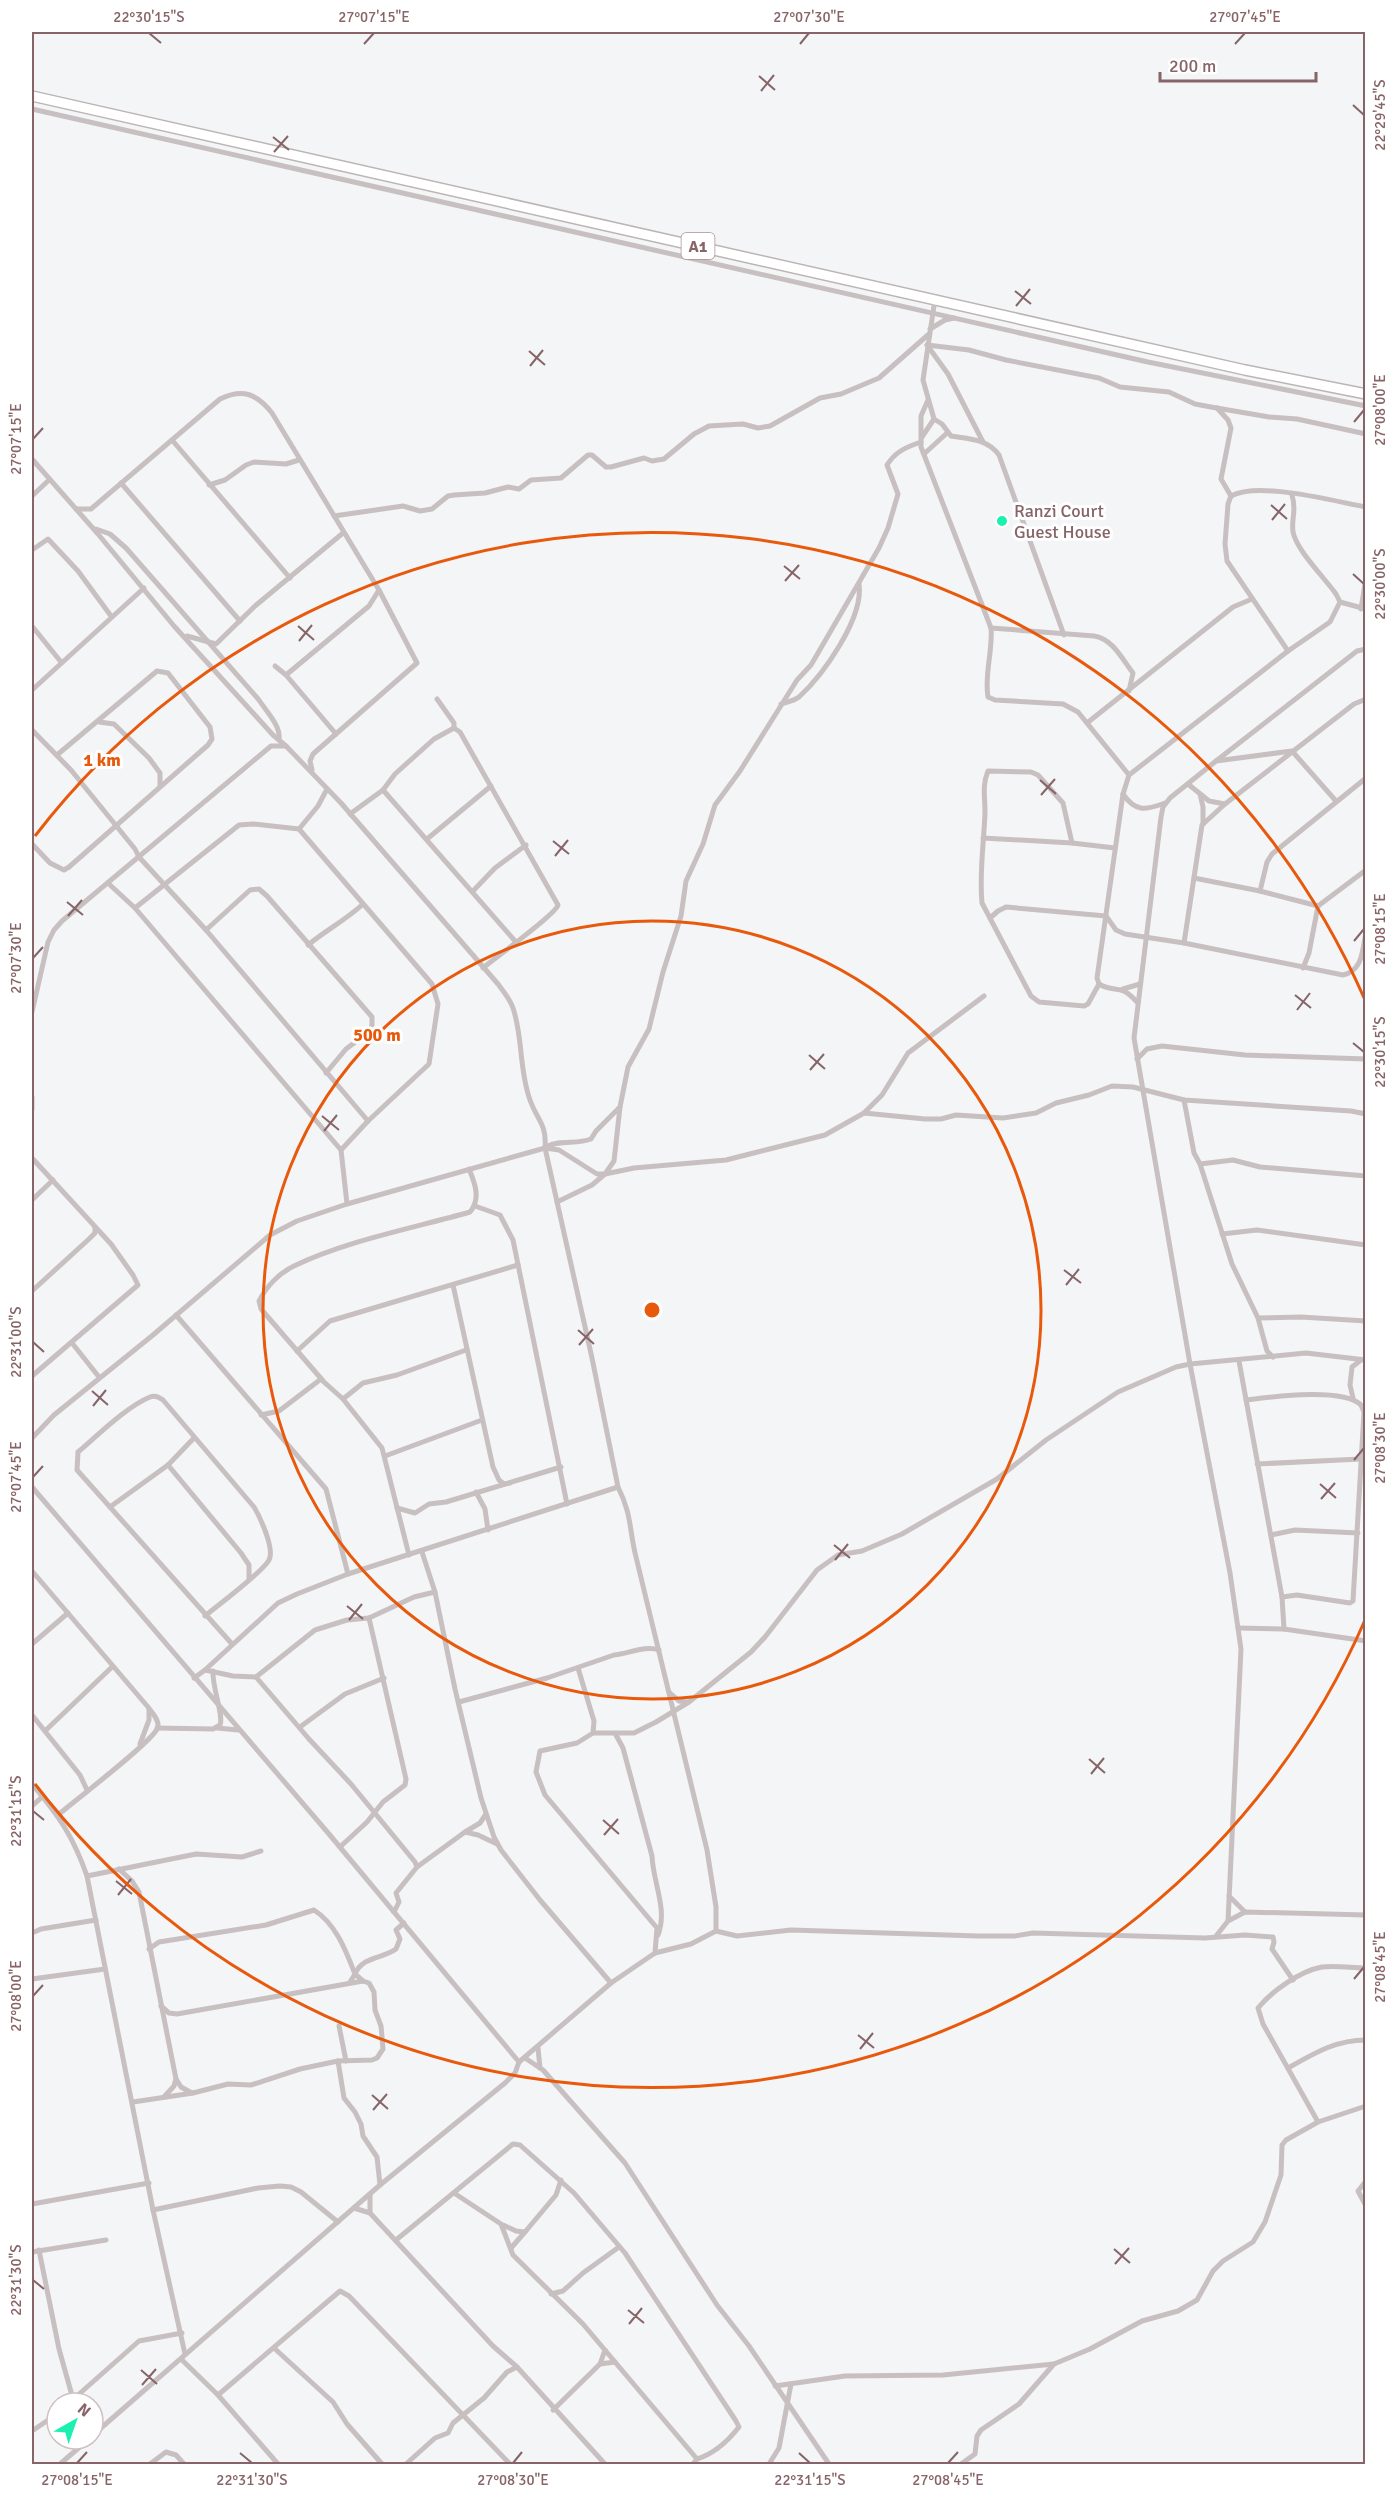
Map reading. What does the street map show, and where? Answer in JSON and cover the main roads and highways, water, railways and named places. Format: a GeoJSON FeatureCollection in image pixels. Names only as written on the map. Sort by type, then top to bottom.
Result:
{"type":"FeatureCollection","features":[{"type":"Feature","properties":{"kind":"highway","name":"A1"},"geometry":{"type":"LineString","coordinates":[[32,96],[1245,370],[1365,394]]}},
{"type":"Feature","properties":{"kind":"place","name":"Ranzi Court Guest House"},"geometry":{"type":"Point","coordinates":[1002,521]}}]}
